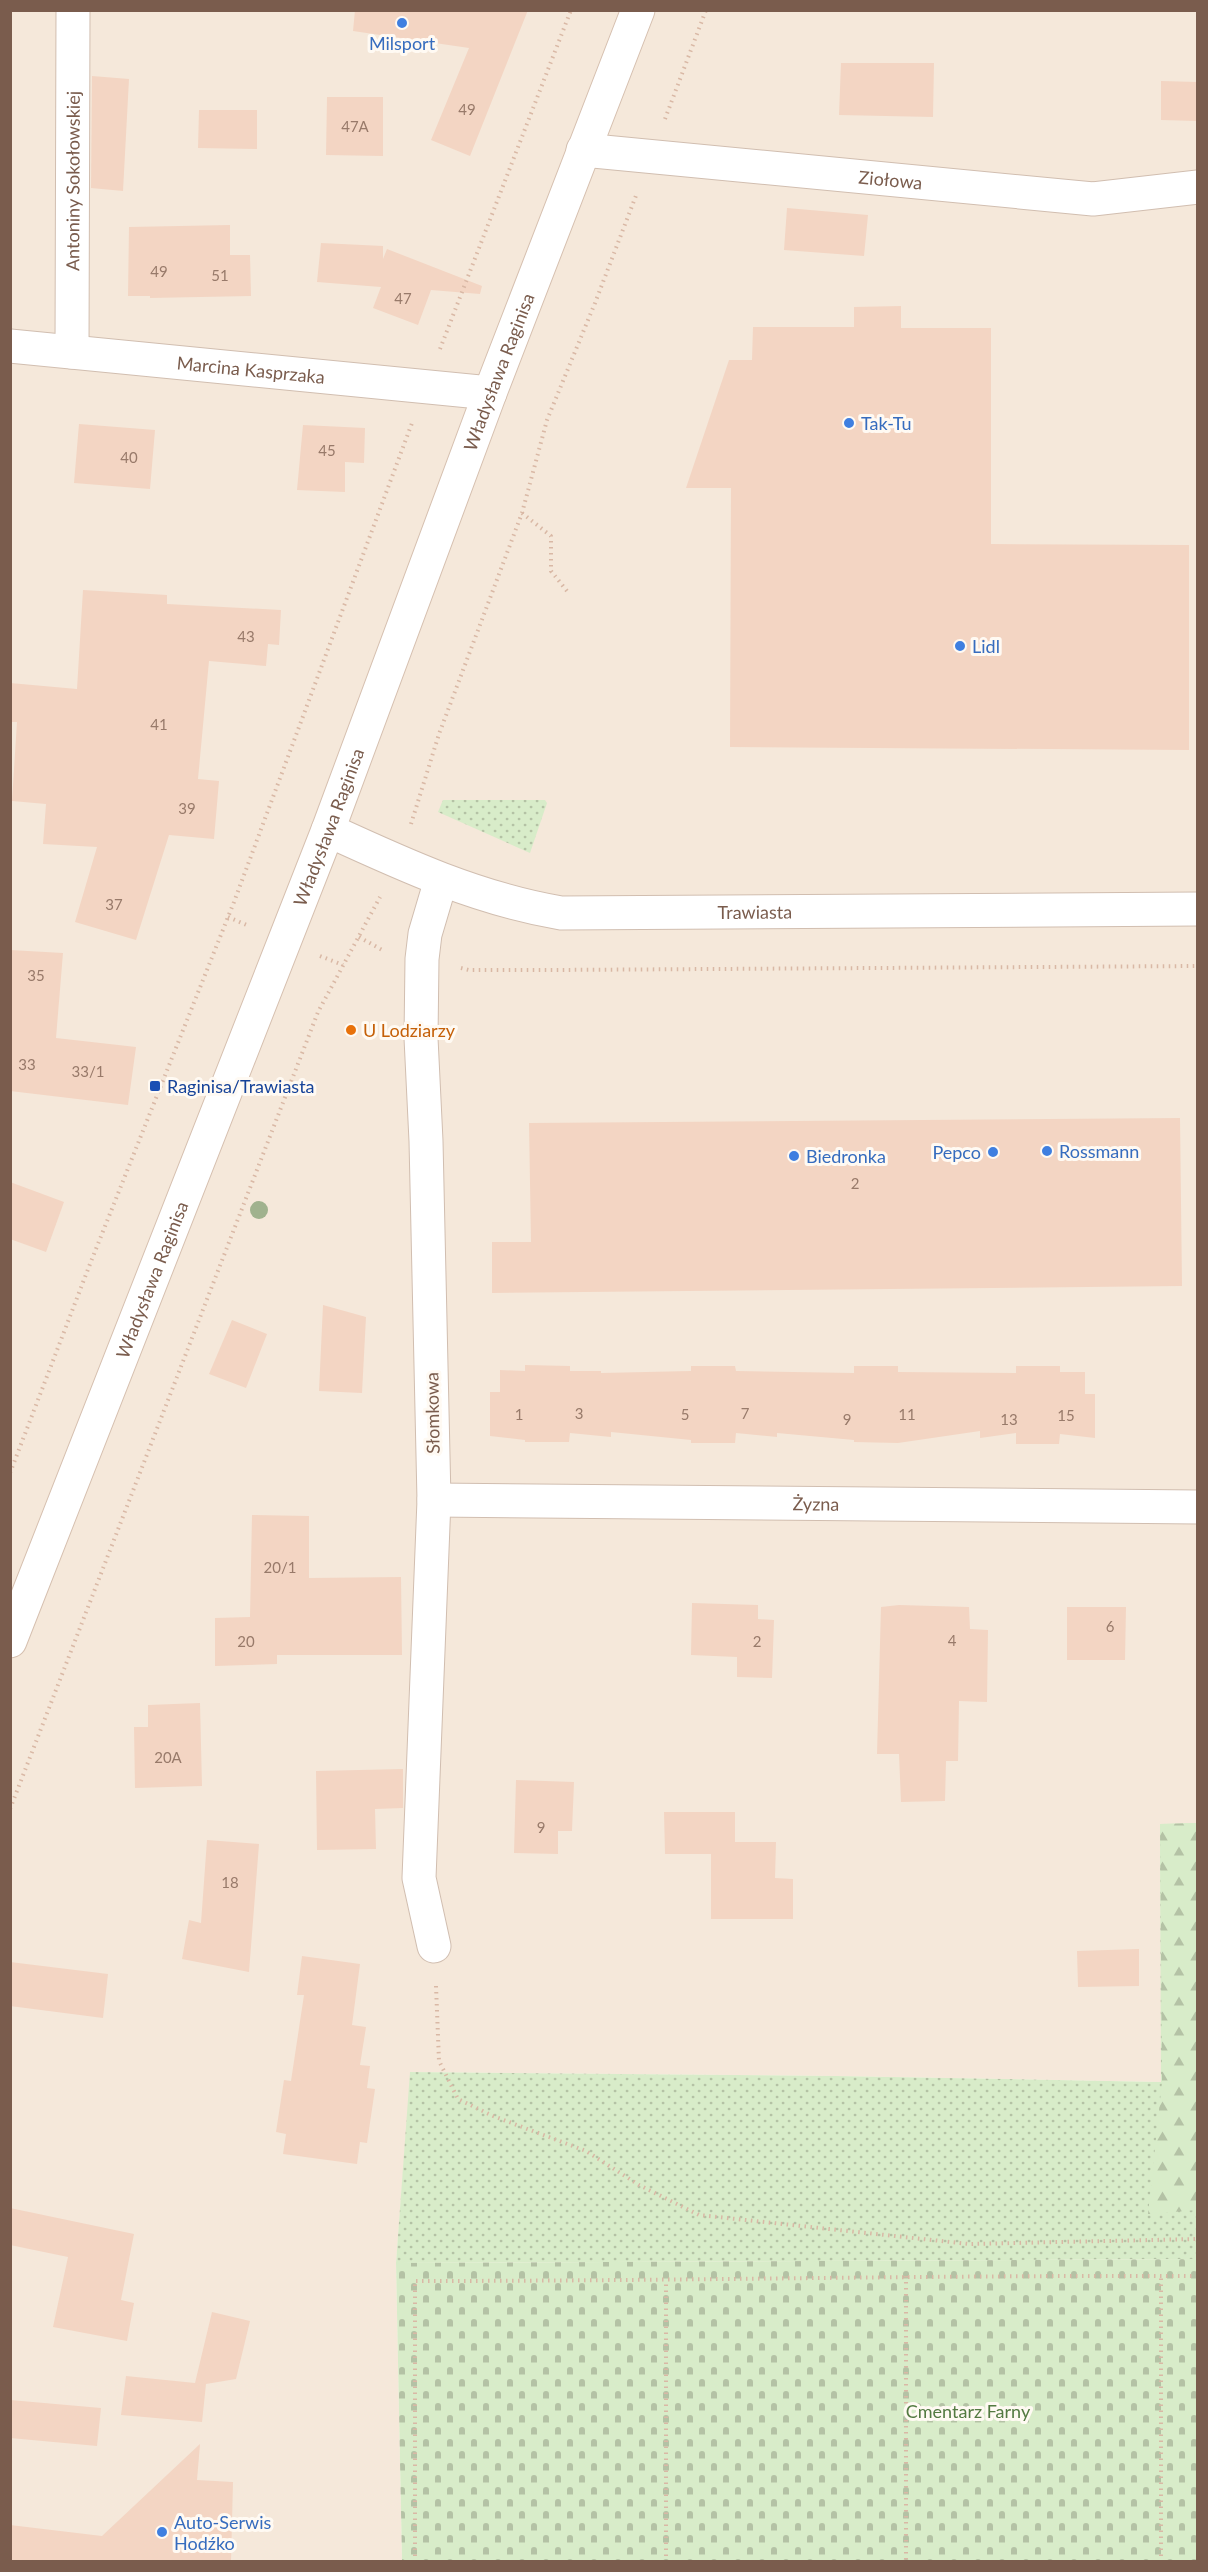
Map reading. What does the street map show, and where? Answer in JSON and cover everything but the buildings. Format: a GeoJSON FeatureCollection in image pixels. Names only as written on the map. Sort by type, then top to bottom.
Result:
{"type":"FeatureCollection","features":[{"type":"Feature","properties":{"kind":"street","name":"Antoniny Sokołowskiej"},"geometry":{"type":"LineString","coordinates":[[72,352],[73,10]]}},
{"type":"Feature","properties":{"kind":"street","name":"Władysława Raginisa"},"geometry":{"type":"LineString","coordinates":[[10,1641],[328,830],[490,393],[638,10]]}},
{"type":"Feature","properties":{"kind":"street","name":"Ziołowa"},"geometry":{"type":"LineString","coordinates":[[584,150],[1093,199],[1197,187]]}},
{"type":"Feature","properties":{"kind":"street","name":"Marcina Kasprzaka"},"geometry":{"type":"LineString","coordinates":[[10,346],[490,393]]}},
{"type":"Feature","properties":{"kind":"street","name":"Trawiasta"},"geometry":{"type":"LineString","coordinates":[[328,830],[441,880],[519,905],[584,914],[1197,909]]}},
{"type":"Feature","properties":{"kind":"street","name":"Słomkowa"},"geometry":{"type":"LineString","coordinates":[[434,1946],[419,1878],[434,1500],[422,958],[425,934],[441,880]]}},
{"type":"Feature","properties":{"kind":"street","name":"Żyzna"},"geometry":{"type":"LineString","coordinates":[[434,1500],[1197,1507]]}},
{"type":"Feature","properties":{"kind":"path"},"geometry":{"type":"LineString","coordinates":[[10,1473],[90,1264],[234,902],[426,387],[571,10]]}},
{"type":"Feature","properties":{"kind":"path"},"geometry":{"type":"LineString","coordinates":[[10,1809],[318,1012],[399,863],[439,734],[522,513],[547,420],[595,303],[706,10]]}},
{"type":"Feature","properties":{"kind":"path"},"geometry":{"type":"LineString","coordinates":[[522,513],[551,536],[551,571],[567,591]]}},
{"type":"Feature","properties":{"kind":"path"},"geometry":{"type":"LineString","coordinates":[[359,938],[380,951],[388,952]]}},
{"type":"Feature","properties":{"kind":"path"},"geometry":{"type":"LineString","coordinates":[[459,968],[552,970],[1197,966]]}},
{"type":"Feature","properties":{"kind":"path"},"geometry":{"type":"LineString","coordinates":[[434,1946],[439,2061],[458,2098],[494,2116],[586,2151],[639,2185],[699,2215],[969,2244],[1197,2239]]}},
{"type":"Feature","properties":{"kind":"path"},"geometry":{"type":"LineString","coordinates":[[415,2562],[416,2281],[666,2282],[906,2276],[1197,2276]]}},
{"type":"Feature","properties":{"kind":"path"},"geometry":{"type":"LineString","coordinates":[[906,2276],[906,2562]]}},
{"type":"Feature","properties":{"kind":"path"},"geometry":{"type":"LineString","coordinates":[[1161,2276],[1161,2562]]}},
{"type":"Feature","properties":{"kind":"path"},"geometry":{"type":"LineString","coordinates":[[666,2282],[666,2562]]}},
{"type":"Feature","properties":{"kind":"shaded area"},"geometry":{"type":"Polygon","coordinates":[[[11,11],[1197,11],[1198,1824],[1160,1825],[1162,2082],[411,2072],[396,2263],[402,2561],[11,2562],[11,11]]]}},
{"type":"Feature","properties":{"kind":"green space"},"geometry":{"type":"Polygon","coordinates":[[[443,800],[545,800],[547,803],[530,853],[438,812],[443,800]]]}},
{"type":"Feature","properties":{"kind":"green space"},"geometry":{"type":"Polygon","coordinates":[[[1197,1823],[1197,2259],[396,2263],[410,2072],[1161,2082],[1160,1824],[1197,1823]]]}},
{"type":"Feature","properties":{"kind":"green space"},"geometry":{"type":"Polygon","coordinates":[[[1197,1823],[1197,2210],[1148,2214],[1162,2082],[1160,1824],[1197,1823]]]}},
{"type":"Feature","properties":{"kind":"green space","name":"Cmentarz Farny"},"geometry":{"type":"Polygon","coordinates":[[[1197,2259],[1197,2561],[402,2561],[396,2263],[1197,2259]]]}},
{"type":"Feature","properties":{"kind":"place","name":"Milsport"},"geometry":{"type":"Point","coordinates":[402,23]}},
{"type":"Feature","properties":{"kind":"place","name":"Tak-Tu"},"geometry":{"type":"Point","coordinates":[849,423]}},
{"type":"Feature","properties":{"kind":"place","name":"Lidl"},"geometry":{"type":"Point","coordinates":[960,646]}},
{"type":"Feature","properties":{"kind":"place","name":"U Lodziarzy"},"geometry":{"type":"Point","coordinates":[351,1030]}},
{"type":"Feature","properties":{"kind":"place","name":"Raginisa/Trawiasta"},"geometry":{"type":"Point","coordinates":[155,1086]}},
{"type":"Feature","properties":{"kind":"place","name":"Rossmann"},"geometry":{"type":"Point","coordinates":[1047,1151]}},
{"type":"Feature","properties":{"kind":"place","name":"Pepco"},"geometry":{"type":"Point","coordinates":[993,1152]}},
{"type":"Feature","properties":{"kind":"place","name":"Biedronka"},"geometry":{"type":"Point","coordinates":[794,1156]}},
{"type":"Feature","properties":{"kind":"place","name":"Auto-Serwis Hodźko"},"geometry":{"type":"Point","coordinates":[162,2532]}}]}
